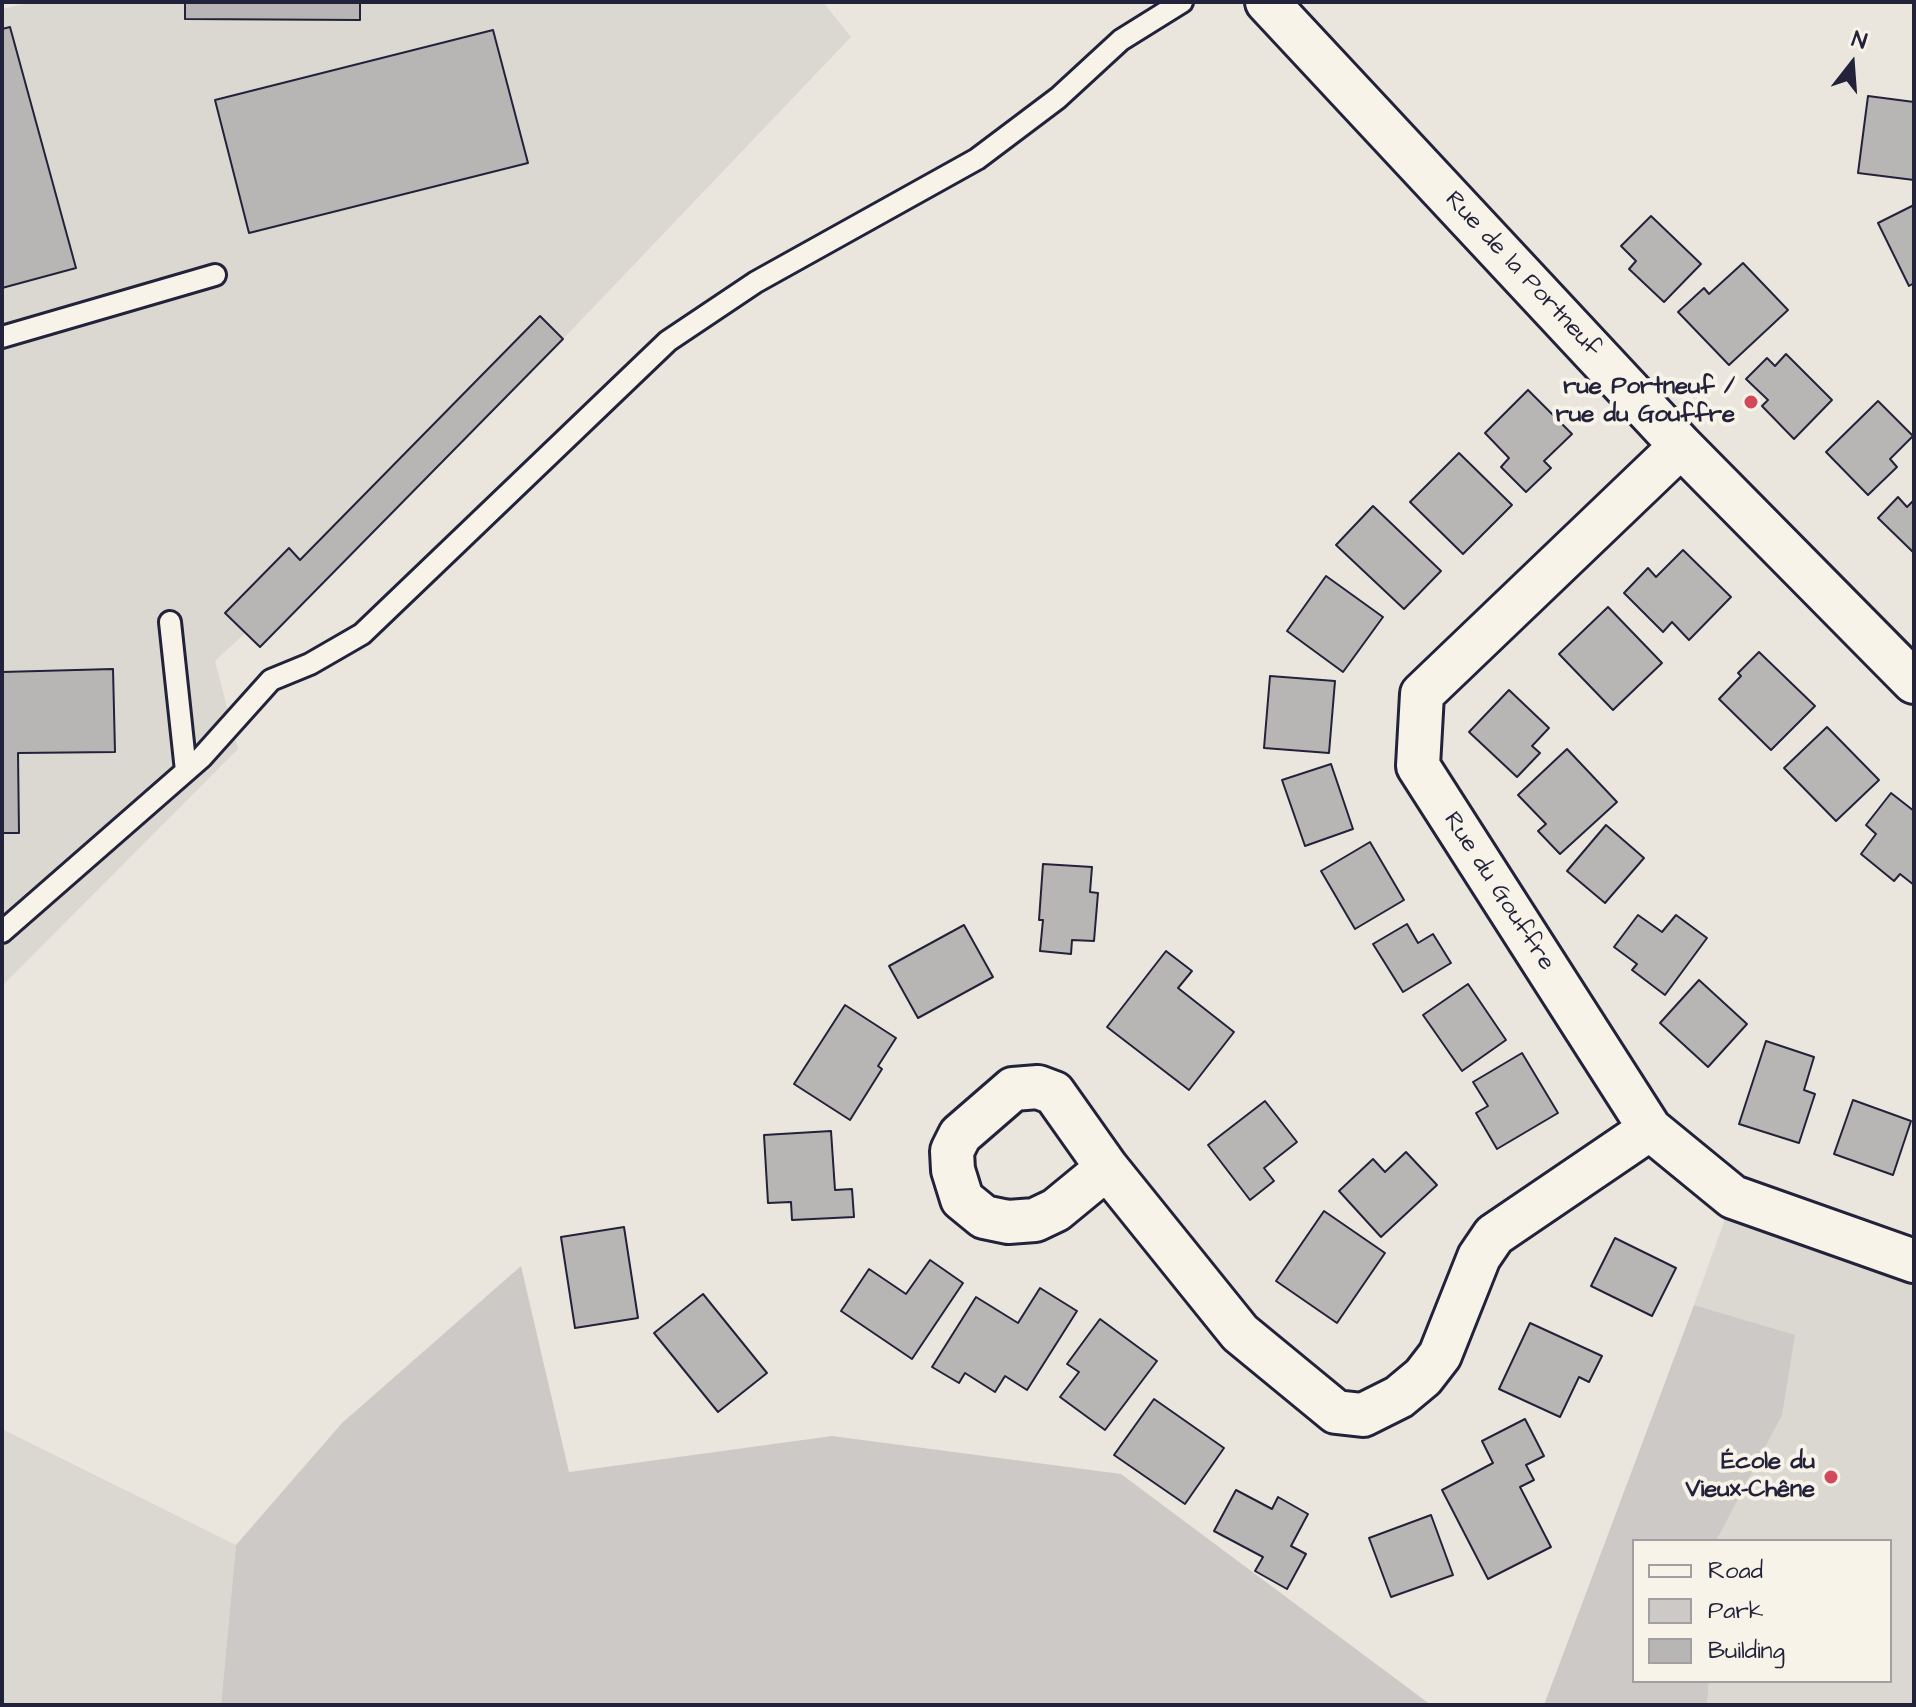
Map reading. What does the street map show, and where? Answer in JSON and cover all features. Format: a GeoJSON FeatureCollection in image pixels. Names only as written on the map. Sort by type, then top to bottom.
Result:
{"type":"FeatureCollection","features":[{"type":"Feature","properties":{"kind":"street","name":"Rue de la Portneuf"},"geometry":{"type":"LineString","coordinates":[[1267,2],[1681,446],[1914,682]]}},
{"type":"Feature","properties":{"kind":"street","name":"Rue du Gouffre"},"geometry":{"type":"LineString","coordinates":[[1681,446],[1422,694],[1418,766],[1650,1129],[1733,1197],[1914,1261]]}},
{"type":"Feature","properties":{"kind":"street"},"geometry":{"type":"LineString","coordinates":[[1107,1168],[1240,1333],[1336,1412],[1363,1415],[1399,1397],[1423,1377],[1440,1355],[1479,1257],[1494,1235],[1650,1129]]}},
{"type":"Feature","properties":{"kind":"lane"},"geometry":{"type":"LineString","coordinates":[[2,932],[201,758],[271,680],[310,664],[362,634],[668,341],[756,282],[977,159],[1058,98],[1121,40],[1182,2]]}},
{"type":"Feature","properties":{"kind":"lane"},"geometry":{"type":"LineString","coordinates":[[2,337],[215,275]]}},
{"type":"Feature","properties":{"kind":"lane"},"geometry":{"type":"LineString","coordinates":[[170,622],[186,771]]}},
{"type":"Feature","properties":{"kind":"shaded area"},"geometry":{"type":"Polygon","coordinates":[[[33,2],[823,2],[851,37],[565,337],[215,661],[238,749],[2,986],[2,9],[33,2]]]}},
{"type":"Feature","properties":{"kind":"shaded area","name":"École du Vieux-Chêne"},"geometry":{"type":"Polygon","coordinates":[[[1733,1197],[1914,1261],[1914,1705],[1707,1705],[1709,1683],[1892,1683],[1892,1539],[1717,1539],[1795,1336],[1694,1305],[1733,1197]]]}},
{"type":"Feature","properties":{"kind":"shaded area"},"geometry":{"type":"Polygon","coordinates":[[[2,1429],[236,1545],[221,1705],[2,1705],[2,1429]]]}},
{"type":"Feature","properties":{"kind":"green space"},"geometry":{"type":"Polygon","coordinates":[[[521,1266],[569,1472],[832,1436],[1121,1474],[1431,1705],[221,1705],[236,1545],[342,1423],[521,1266]]]}},
{"type":"Feature","properties":{"kind":"green space"},"geometry":{"type":"Polygon","coordinates":[[[1694,1305],[1795,1335],[1782,1415],[1717,1539],[1632,1539],[1632,1683],[1709,1683],[1707,1705],[1544,1705],[1694,1305]]]}},
{"type":"Feature","properties":{"kind":"building"},"geometry":{"type":"Polygon","coordinates":[[[185,2],[360,2],[360,20],[185,19],[185,2]]]}},
{"type":"Feature","properties":{"kind":"building"},"geometry":{"type":"Polygon","coordinates":[[[10,27],[76,268],[2,288],[2,29],[10,27]]]}},
{"type":"Feature","properties":{"kind":"building"},"geometry":{"type":"Polygon","coordinates":[[[493,30],[528,163],[249,233],[215,100],[493,30]]]}},
{"type":"Feature","properties":{"kind":"building"},"geometry":{"type":"Polygon","coordinates":[[[1868,96],[1914,102],[1914,180],[1858,173],[1868,96]]]}},
{"type":"Feature","properties":{"kind":"building"},"geometry":{"type":"Polygon","coordinates":[[[1914,205],[1914,283],[1909,286],[1878,223],[1914,205]]]}},
{"type":"Feature","properties":{"kind":"building"},"geometry":{"type":"Polygon","coordinates":[[[1651,216],[1701,264],[1664,302],[1629,269],[1636,261],[1621,246],[1651,216]]]}},
{"type":"Feature","properties":{"kind":"building"},"geometry":{"type":"Polygon","coordinates":[[[1743,263],[1788,310],[1729,365],[1678,312],[1704,288],[1709,294],[1743,263]]]}},
{"type":"Feature","properties":{"kind":"building"},"geometry":{"type":"Polygon","coordinates":[[[540,316],[563,339],[260,647],[225,613],[289,548],[300,560],[540,316]]]}},
{"type":"Feature","properties":{"kind":"building"},"geometry":{"type":"Polygon","coordinates":[[[1786,354],[1832,400],[1794,439],[1762,406],[1768,400],[1746,379],[1767,358],[1775,366],[1786,354]]]}},
{"type":"Feature","properties":{"kind":"building"},"geometry":{"type":"Polygon","coordinates":[[[1528,390],[1572,434],[1544,461],[1551,468],[1526,492],[1501,467],[1509,458],[1485,433],[1528,390]]]}},
{"type":"Feature","properties":{"kind":"building"},"geometry":{"type":"Polygon","coordinates":[[[1878,401],[1913,436],[1890,459],[1897,467],[1868,495],[1826,452],[1878,401]]]}},
{"type":"Feature","properties":{"kind":"building"},"geometry":{"type":"Polygon","coordinates":[[[1459,453],[1512,505],[1463,554],[1410,502],[1459,453]]]}},
{"type":"Feature","properties":{"kind":"building"},"geometry":{"type":"Polygon","coordinates":[[[1898,497],[1907,507],[1914,500],[1914,553],[1878,518],[1898,497]]]}},
{"type":"Feature","properties":{"kind":"building"},"geometry":{"type":"Polygon","coordinates":[[[1373,506],[1441,571],[1404,609],[1336,545],[1373,506]]]}},
{"type":"Feature","properties":{"kind":"building"},"geometry":{"type":"Polygon","coordinates":[[[1683,550],[1731,597],[1689,640],[1672,622],[1663,632],[1624,593],[1648,568],[1656,577],[1683,550]]]}},
{"type":"Feature","properties":{"kind":"building"},"geometry":{"type":"Polygon","coordinates":[[[1326,576],[1383,617],[1343,672],[1287,631],[1326,576]]]}},
{"type":"Feature","properties":{"kind":"building"},"geometry":{"type":"Polygon","coordinates":[[[1608,607],[1662,663],[1613,710],[1559,654],[1608,607]]]}},
{"type":"Feature","properties":{"kind":"building"},"geometry":{"type":"Polygon","coordinates":[[[1759,652],[1815,706],[1771,750],[1719,699],[1759,652]]]}},
{"type":"Feature","properties":{"kind":"building"},"geometry":{"type":"Polygon","coordinates":[[[113,669],[115,752],[18,753],[19,833],[2,833],[2,672],[113,669]]]}},
{"type":"Feature","properties":{"kind":"building"},"geometry":{"type":"Polygon","coordinates":[[[1270,676],[1335,681],[1329,753],[1264,748],[1270,676]]]}},
{"type":"Feature","properties":{"kind":"building"},"geometry":{"type":"Polygon","coordinates":[[[1509,690],[1549,728],[1532,746],[1540,753],[1517,777],[1469,732],[1509,690]]]}},
{"type":"Feature","properties":{"kind":"building"},"geometry":{"type":"Polygon","coordinates":[[[1827,727],[1879,780],[1836,821],[1784,768],[1827,727]]]}},
{"type":"Feature","properties":{"kind":"building"},"geometry":{"type":"Polygon","coordinates":[[[1567,749],[1617,802],[1560,854],[1538,831],[1546,824],[1518,795],[1567,749]]]}},
{"type":"Feature","properties":{"kind":"building"},"geometry":{"type":"Polygon","coordinates":[[[1331,764],[1353,829],[1305,846],[1282,780],[1331,764]]]}},
{"type":"Feature","properties":{"kind":"building"},"geometry":{"type":"Polygon","coordinates":[[[1891,793],[1914,811],[1914,885],[1900,874],[1894,881],[1861,854],[1876,834],[1866,825],[1891,793]]]}},
{"type":"Feature","properties":{"kind":"building"},"geometry":{"type":"Polygon","coordinates":[[[1606,825],[1644,858],[1605,903],[1567,871],[1606,825]]]}},
{"type":"Feature","properties":{"kind":"building"},"geometry":{"type":"Polygon","coordinates":[[[1370,842],[1404,900],[1355,929],[1321,871],[1370,842]]]}},
{"type":"Feature","properties":{"kind":"building"},"geometry":{"type":"Polygon","coordinates":[[[1043,864],[1092,867],[1090,892],[1098,893],[1094,941],[1072,940],[1071,954],[1040,951],[1043,864]]]}},
{"type":"Feature","properties":{"kind":"building"},"geometry":{"type":"Polygon","coordinates":[[[1638,915],[1662,932],[1676,915],[1707,938],[1665,995],[1632,970],[1637,964],[1614,947],[1638,915]]]}},
{"type":"Feature","properties":{"kind":"building"},"geometry":{"type":"Polygon","coordinates":[[[1407,924],[1418,943],[1433,934],[1451,963],[1403,992],[1373,944],[1407,924]]]}},
{"type":"Feature","properties":{"kind":"building"},"geometry":{"type":"Polygon","coordinates":[[[964,925],[993,977],[918,1018],[889,966],[964,925]]]}},
{"type":"Feature","properties":{"kind":"building"},"geometry":{"type":"Polygon","coordinates":[[[1166,951],[1192,971],[1178,988],[1234,1032],[1189,1090],[1107,1027],[1166,951]]]}},
{"type":"Feature","properties":{"kind":"building"},"geometry":{"type":"Polygon","coordinates":[[[1699,980],[1747,1024],[1708,1067],[1660,1023],[1699,980]]]}},
{"type":"Feature","properties":{"kind":"building"},"geometry":{"type":"Polygon","coordinates":[[[1468,984],[1506,1040],[1462,1071],[1423,1015],[1468,984]]]}},
{"type":"Feature","properties":{"kind":"building"},"geometry":{"type":"Polygon","coordinates":[[[845,1005],[896,1038],[878,1066],[882,1069],[850,1120],[794,1084],[845,1005]]]}},
{"type":"Feature","properties":{"kind":"building"},"geometry":{"type":"Polygon","coordinates":[[[1766,1041],[1814,1057],[1804,1090],[1815,1094],[1799,1143],[1739,1124],[1766,1041]]]}},
{"type":"Feature","properties":{"kind":"building"},"geometry":{"type":"Polygon","coordinates":[[[1522,1053],[1558,1113],[1497,1149],[1476,1113],[1488,1106],[1473,1082],[1522,1053]]]}},
{"type":"Feature","properties":{"kind":"building"},"geometry":{"type":"Polygon","coordinates":[[[1853,1100],[1911,1121],[1893,1175],[1834,1154],[1853,1100]]]}},
{"type":"Feature","properties":{"kind":"building"},"geometry":{"type":"Polygon","coordinates":[[[1265,1101],[1297,1142],[1264,1168],[1274,1181],[1250,1200],[1208,1145],[1265,1101]]]}},
{"type":"Feature","properties":{"kind":"building"},"geometry":{"type":"Polygon","coordinates":[[[831,1131],[835,1190],[852,1189],[854,1217],[792,1220],[791,1202],[768,1203],[764,1135],[831,1131]]]}},
{"type":"Feature","properties":{"kind":"building"},"geometry":{"type":"Polygon","coordinates":[[[1406,1152],[1437,1185],[1381,1237],[1339,1191],[1373,1159],[1385,1172],[1406,1152]]]}},
{"type":"Feature","properties":{"kind":"building"},"geometry":{"type":"Polygon","coordinates":[[[1324,1211],[1385,1253],[1337,1323],[1276,1281],[1324,1211]]]}},
{"type":"Feature","properties":{"kind":"building"},"geometry":{"type":"Polygon","coordinates":[[[624,1227],[638,1318],[575,1328],[561,1237],[624,1227]]]}},
{"type":"Feature","properties":{"kind":"building"},"geometry":{"type":"Polygon","coordinates":[[[1615,1238],[1676,1268],[1652,1316],[1591,1286],[1615,1238]]]}},
{"type":"Feature","properties":{"kind":"building"},"geometry":{"type":"Polygon","coordinates":[[[930,1260],[963,1283],[912,1359],[841,1311],[869,1269],[906,1294],[930,1260]]]}},
{"type":"Feature","properties":{"kind":"building"},"geometry":{"type":"Polygon","coordinates":[[[1040,1288],[1077,1311],[1027,1390],[1005,1376],[995,1392],[965,1373],[959,1383],[932,1367],[976,1297],[1018,1323],[1040,1288]]]}},
{"type":"Feature","properties":{"kind":"building"},"geometry":{"type":"Polygon","coordinates":[[[703,1294],[767,1373],[718,1412],[654,1333],[703,1294]]]}},
{"type":"Feature","properties":{"kind":"building"},"geometry":{"type":"Polygon","coordinates":[[[1100,1319],[1157,1361],[1105,1430],[1060,1397],[1079,1372],[1067,1364],[1100,1319]]]}},
{"type":"Feature","properties":{"kind":"building"},"geometry":{"type":"Polygon","coordinates":[[[1530,1323],[1602,1356],[1589,1382],[1579,1377],[1560,1417],[1499,1389],[1530,1323]]]}},
{"type":"Feature","properties":{"kind":"building"},"geometry":{"type":"Polygon","coordinates":[[[1154,1399],[1224,1448],[1185,1504],[1114,1455],[1154,1399]]]}},
{"type":"Feature","properties":{"kind":"building"},"geometry":{"type":"Polygon","coordinates":[[[1525,1419],[1544,1456],[1526,1465],[1534,1480],[1520,1487],[1551,1547],[1488,1579],[1442,1490],[1493,1463],[1482,1441],[1525,1419]]]}},
{"type":"Feature","properties":{"kind":"building"},"geometry":{"type":"Polygon","coordinates":[[[1236,1490],[1272,1509],[1278,1497],[1308,1514],[1291,1546],[1306,1554],[1287,1589],[1255,1571],[1263,1557],[1214,1531],[1236,1490]]]}},
{"type":"Feature","properties":{"kind":"building"},"geometry":{"type":"Polygon","coordinates":[[[1431,1515],[1453,1575],[1391,1597],[1369,1538],[1431,1515]]]}},
{"type":"Feature","properties":{"kind":"place","name":"rue Portneuf / rue du Gouffre"},"geometry":{"type":"Point","coordinates":[1751,402]}},
{"type":"Feature","properties":{"kind":"place","name":"École du Vieux-Chêne"},"geometry":{"type":"Point","coordinates":[1831,1477]}}]}
